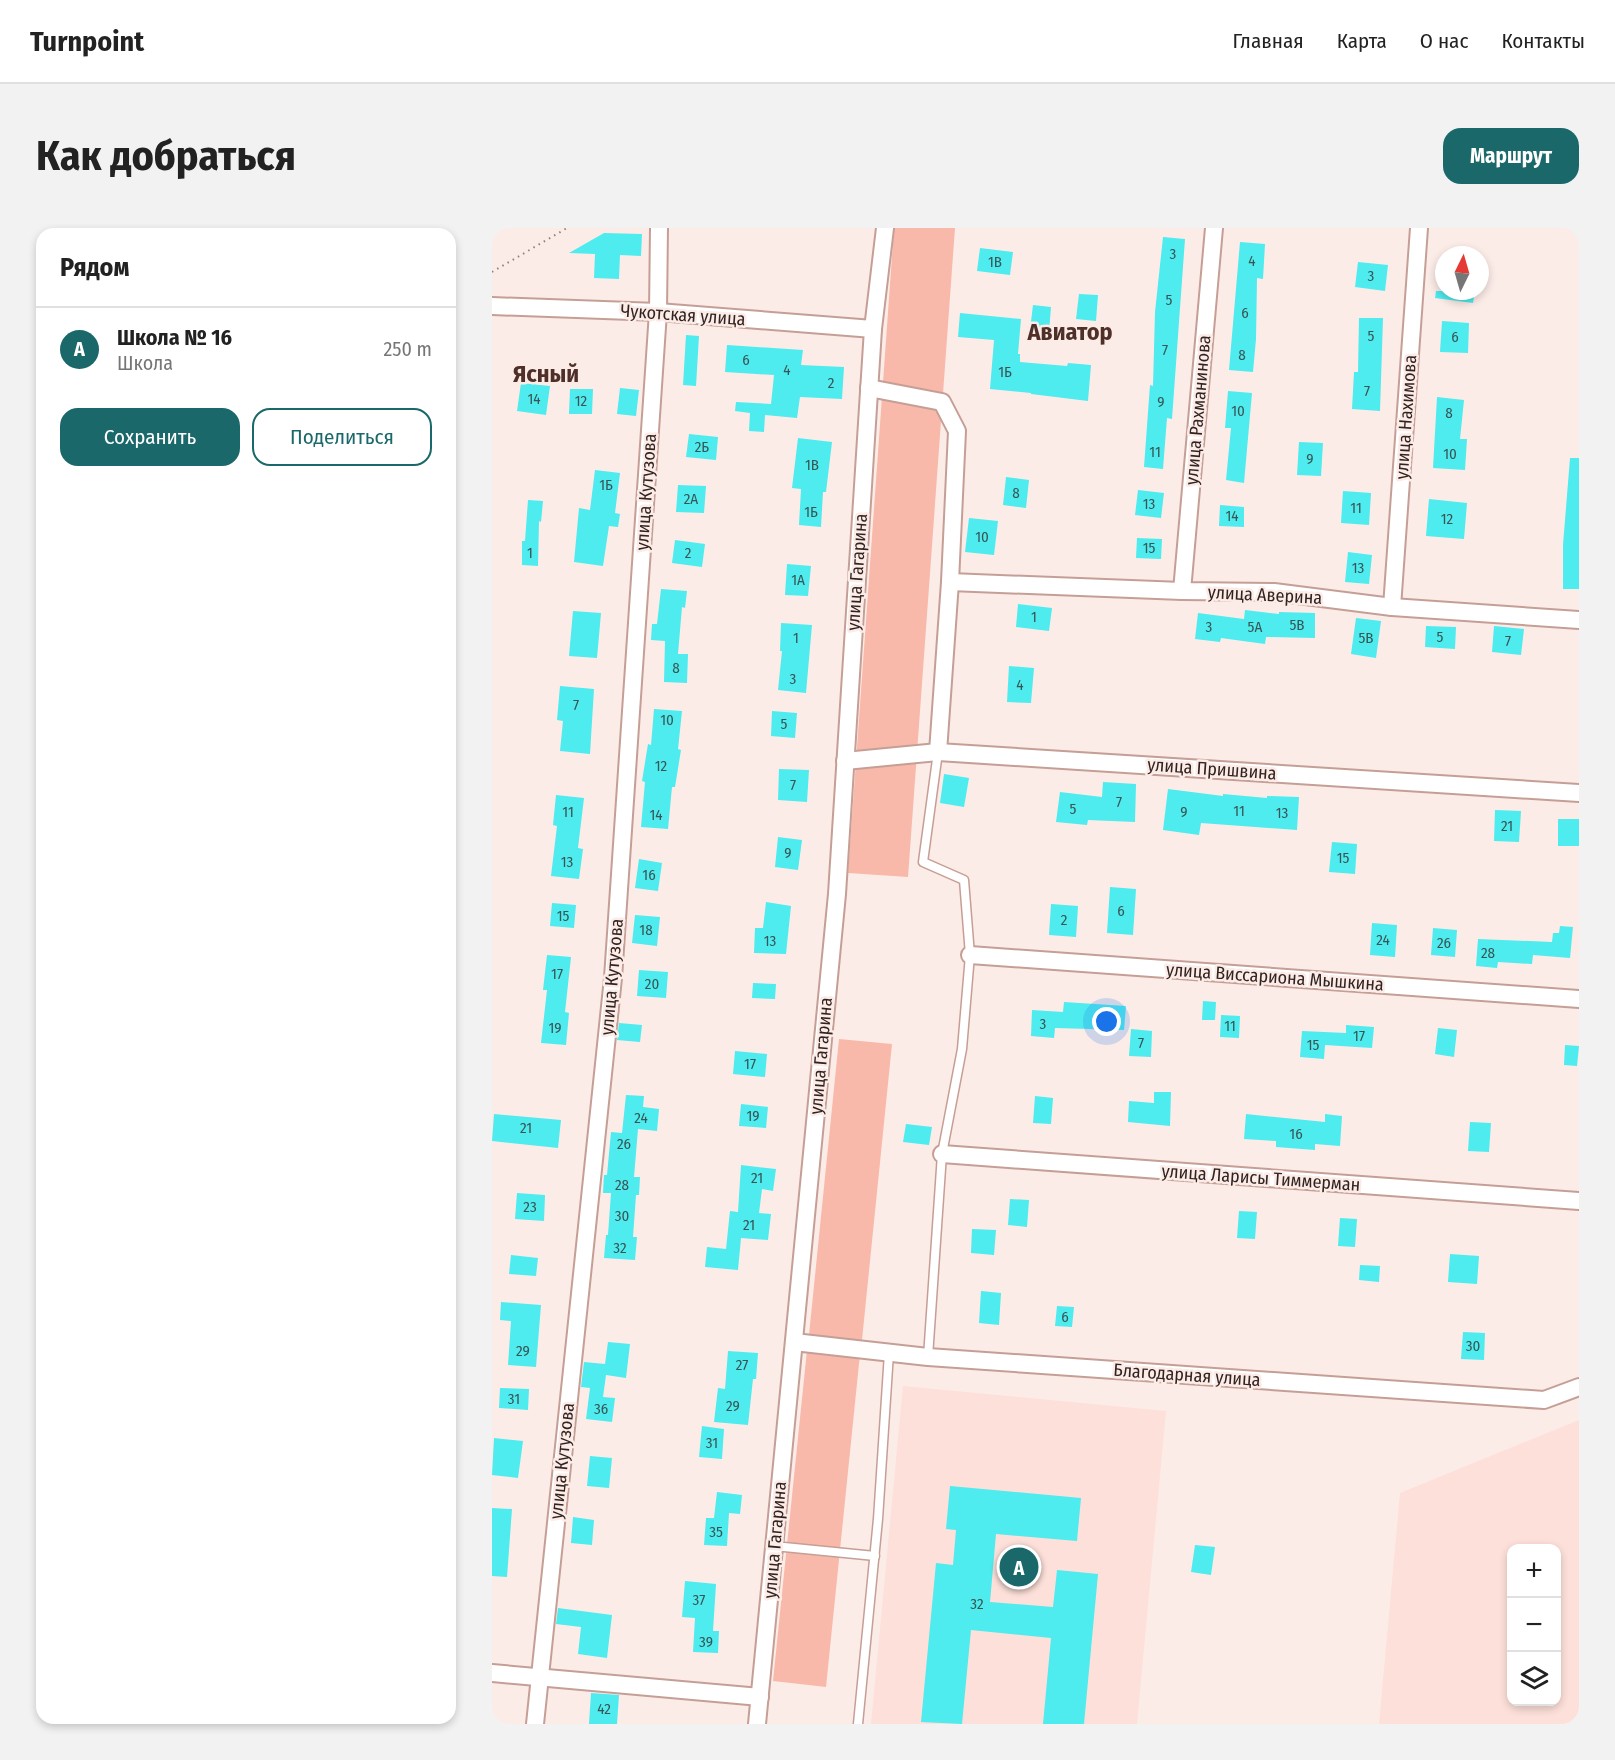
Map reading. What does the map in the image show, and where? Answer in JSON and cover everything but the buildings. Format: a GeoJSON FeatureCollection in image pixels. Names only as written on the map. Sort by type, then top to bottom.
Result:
{"type":"FeatureCollection","features":[{"type":"Feature","properties":{"kind":"street","name":"улица Кутузова"},"geometry":{"type":"LineString","coordinates":[[535,1724],[613,978],[658,312],[659,228]]}},
{"type":"Feature","properties":{"kind":"street","name":"улица Гагарина"},"geometry":{"type":"LineString","coordinates":[[757,1724],[837,894],[873,329],[885,228]]}},
{"type":"Feature","properties":{"kind":"street","name":"улица Рахманинова"},"geometry":{"type":"LineString","coordinates":[[1182,591],[1214,228]]}},
{"type":"Feature","properties":{"kind":"street","name":"улица Нахимова"},"geometry":{"type":"LineString","coordinates":[[1392,606],[1419,228]]}},
{"type":"Feature","properties":{"kind":"street","name":"Чукотская улица"},"geometry":{"type":"LineString","coordinates":[[492,306],[658,312],[873,329]]}},
{"type":"Feature","properties":{"kind":"street"},"geometry":{"type":"LineString","coordinates":[[869,388],[942,402],[957,431],[950,582],[938,752]]}},
{"type":"Feature","properties":{"kind":"street","name":"улица Аверина"},"geometry":{"type":"LineString","coordinates":[[950,582],[1182,591],[1274,592],[1392,606],[1579,620]]}},
{"type":"Feature","properties":{"kind":"street","name":"улица Пришвина"},"geometry":{"type":"LineString","coordinates":[[845,761],[938,752],[1579,793]]}},
{"type":"Feature","properties":{"kind":"street","name":"улица Виссариона Мышкина"},"geometry":{"type":"LineString","coordinates":[[970,955],[1579,999]]}},
{"type":"Feature","properties":{"kind":"street","name":"улица Ларисы Тиммерман"},"geometry":{"type":"LineString","coordinates":[[942,1154],[1579,1201]]}},
{"type":"Feature","properties":{"kind":"street","name":"Благодарная улица"},"geometry":{"type":"LineString","coordinates":[[794,1342],[928,1357],[1544,1400],[1579,1387]]}},
{"type":"Feature","properties":{"kind":"street"},"geometry":{"type":"LineString","coordinates":[[492,1673],[760,1697]]}},
{"type":"Feature","properties":{"kind":"lane"},"geometry":{"type":"LineString","coordinates":[[928,1357],[942,1154],[962,1049],[970,955],[964,880],[923,862],[938,752]]}},
{"type":"Feature","properties":{"kind":"lane"},"geometry":{"type":"LineString","coordinates":[[858,1724],[874,1556],[889,1353]]}},
{"type":"Feature","properties":{"kind":"lane"},"geometry":{"type":"LineString","coordinates":[[774,1546],[874,1556]]}},
{"type":"Feature","properties":{"kind":"path"},"geometry":{"type":"LineString","coordinates":[[492,272],[567,228]]}},
{"type":"Feature","properties":{"kind":"shaded area"},"geometry":{"type":"Polygon","coordinates":[[[894,228],[955,228],[908,877],[848,873],[894,228]]]}},
{"type":"Feature","properties":{"kind":"shaded area"},"geometry":{"type":"Polygon","coordinates":[[[839,1039],[892,1044],[862,1340],[809,1335],[839,1039]]]}},
{"type":"Feature","properties":{"kind":"shaded area"},"geometry":{"type":"Polygon","coordinates":[[[807,1350],[860,1354],[826,1687],[773,1681],[807,1350]]]}},
{"type":"Feature","properties":{"kind":"shaded area"},"geometry":{"type":"Polygon","coordinates":[[[903,1386],[1166,1411],[1137,1724],[871,1724],[903,1386]]]}},
{"type":"Feature","properties":{"kind":"shaded area"},"geometry":{"type":"Polygon","coordinates":[[[1579,1420],[1579,1724],[1379,1724],[1400,1493],[1579,1420]]]}},
{"type":"Feature","properties":{"kind":"place","name":"Школа № 16"},"geometry":{"type":"Point","coordinates":[1019,1567]}},
{"type":"Feature","properties":{"kind":"district","name":"Авиатор"},"geometry":{"type":"Point","coordinates":[1070,332]}},
{"type":"Feature","properties":{"kind":"district","name":"Ясный"},"geometry":{"type":"Point","coordinates":[546,374]}}]}
